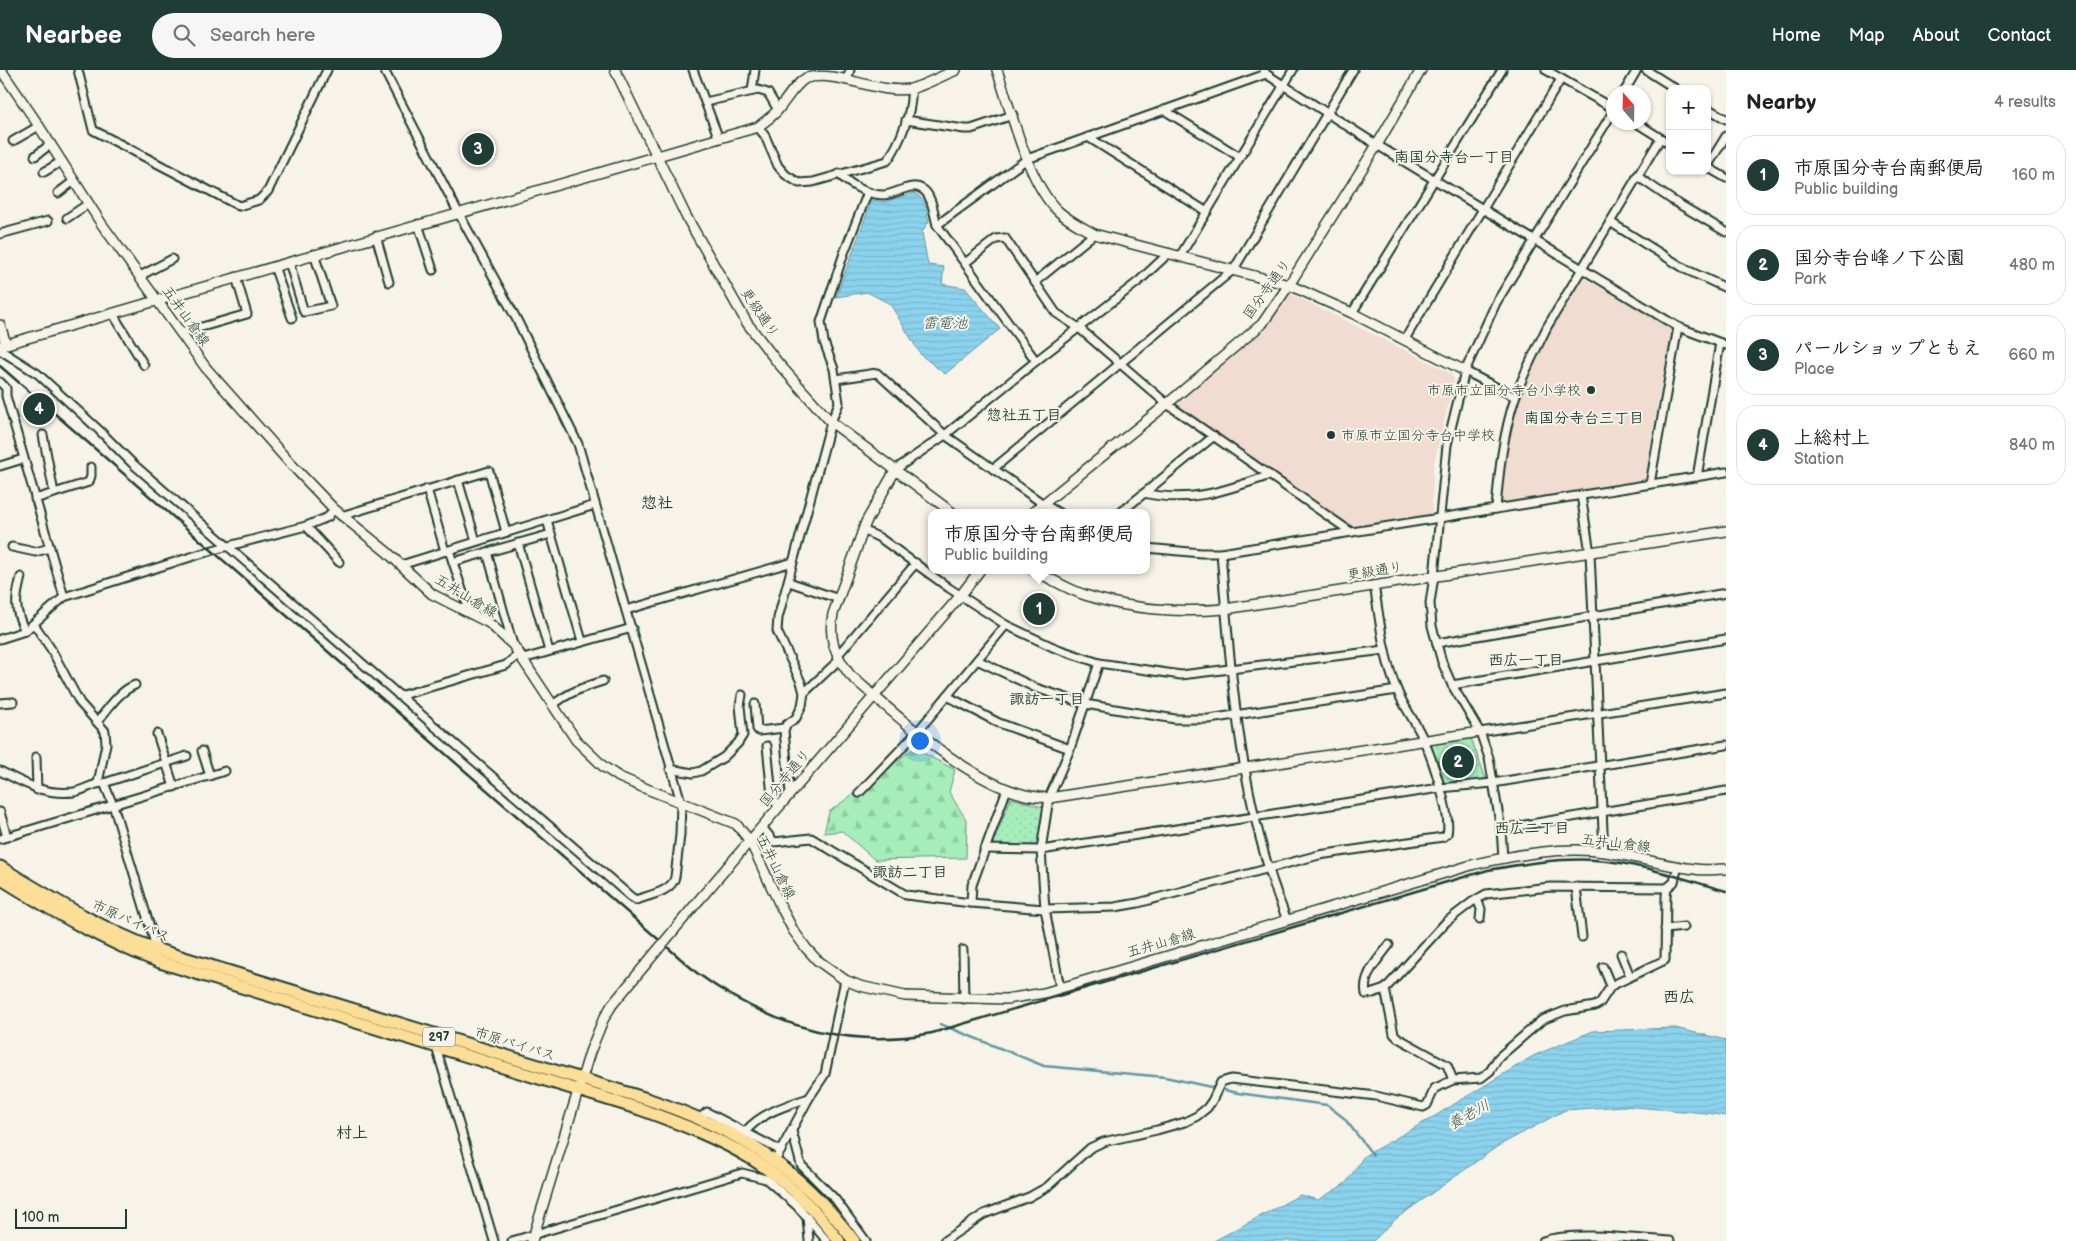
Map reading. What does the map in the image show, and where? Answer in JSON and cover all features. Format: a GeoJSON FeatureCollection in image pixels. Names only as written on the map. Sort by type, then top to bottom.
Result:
{"type":"FeatureCollection","features":[{"type":"Feature","properties":{"kind":"highway","name":"市原バイパス"},"geometry":{"type":"LineString","coordinates":[[0,866],[71,910],[110,930],[158,950],[579,1085],[678,1122],[739,1150],[778,1175],[797,1192],[839,1241]]}},
{"type":"Feature","properties":{"kind":"highway","name":"市原バイパス"},"geometry":{"type":"LineString","coordinates":[[0,878],[73,922],[143,956],[436,1047],[579,1085],[647,1099],[700,1118],[778,1156],[842,1225],[854,1241]]}},
{"type":"Feature","properties":{"kind":"street","name":"五井山倉線"},"geometry":{"type":"LineString","coordinates":[[1,70],[62,161],[88,204],[206,368],[289,462],[341,516],[432,594],[489,623],[519,652],[576,740],[604,767],[619,777],[736,824],[750,841],[778,903],[799,938],[817,960],[846,980],[888,994],[964,999],[1018,998],[1060,988],[1475,864],[1503,858],[1547,852],[1604,852],[1697,870],[1726,869]]}},
{"type":"Feature","properties":{"kind":"street"},"geometry":{"type":"LineString","coordinates":[[78,70],[93,130],[239,206],[260,200],[268,192],[327,70]]}},
{"type":"Feature","properties":{"kind":"street"},"geometry":{"type":"LineString","coordinates":[[0,325],[2,347],[38,374],[132,463],[480,769],[630,898],[636,900],[667,888],[674,883],[680,835],[681,802],[578,444],[517,320],[384,70]]}},
{"type":"Feature","properties":{"kind":"street","name":"更級通り"},"geometry":{"type":"LineString","coordinates":[[615,70],[686,216],[747,323],[778,363],[831,422],[949,509]]}},
{"type":"Feature","properties":{"kind":"street"},"geometry":{"type":"LineString","coordinates":[[693,70],[719,139]]}},
{"type":"Feature","properties":{"kind":"street"},"geometry":{"type":"LineString","coordinates":[[752,91],[755,70]]}},
{"type":"Feature","properties":{"kind":"street"},"geometry":{"type":"LineString","coordinates":[[2,347],[458,212],[758,127],[778,110],[796,86],[815,73],[849,73],[889,89],[911,89],[956,70]]}},
{"type":"Feature","properties":{"kind":"street"},"geometry":{"type":"LineString","coordinates":[[997,70],[1027,160],[1041,189],[1058,211],[1078,226],[1094,234],[1234,269],[1289,285],[1405,339],[1515,397]]}},
{"type":"Feature","properties":{"kind":"street"},"geometry":{"type":"LineString","coordinates":[[1180,256],[1293,70]]}},
{"type":"Feature","properties":{"kind":"street"},"geometry":{"type":"LineString","coordinates":[[993,468],[1234,269],[1353,70]]}},
{"type":"Feature","properties":{"kind":"street","name":"国分寺通り"},"geometry":{"type":"LineString","coordinates":[[1036,509],[1167,404],[1262,324],[1289,285],[1377,145],[1421,70]]}},
{"type":"Feature","properties":{"kind":"street"},"geometry":{"type":"LineString","coordinates":[[1352,313],[1502,70]]}},
{"type":"Feature","properties":{"kind":"street"},"geometry":{"type":"LineString","coordinates":[[1546,70],[1606,105]]}},
{"type":"Feature","properties":{"kind":"street"},"geometry":{"type":"LineString","coordinates":[[1628,85],[1637,70]]}},
{"type":"Feature","properties":{"kind":"street"},"geometry":{"type":"LineString","coordinates":[[1646,70],[1670,85]]}},
{"type":"Feature","properties":{"kind":"street"},"geometry":{"type":"LineString","coordinates":[[938,224],[1027,160],[1265,72],[1377,145],[1678,327],[1723,344],[1697,477]]}},
{"type":"Feature","properties":{"kind":"street"},"geometry":{"type":"LineString","coordinates":[[1405,339],[1561,79]]}},
{"type":"Feature","properties":{"kind":"street"},"geometry":{"type":"LineString","coordinates":[[758,127],[765,136],[778,166],[794,181],[804,183],[887,161],[893,153],[906,120],[912,100],[911,89]]}},
{"type":"Feature","properties":{"kind":"street"},"geometry":{"type":"LineString","coordinates":[[705,102],[758,90],[768,94],[778,110]]}},
{"type":"Feature","properties":{"kind":"street"},"geometry":{"type":"LineString","coordinates":[[1164,110],[1240,157]]}},
{"type":"Feature","properties":{"kind":"street"},"geometry":{"type":"LineString","coordinates":[[1711,110],[1726,119]]}},
{"type":"Feature","properties":{"kind":"street"},"geometry":{"type":"LineString","coordinates":[[906,120],[971,129],[1013,115]]}},
{"type":"Feature","properties":{"kind":"street"},"geometry":{"type":"LineString","coordinates":[[1503,858],[1489,758],[1480,732],[1452,685],[1442,662],[1432,626],[1430,603],[1447,445],[1465,371],[1496,303],[1606,123]]}},
{"type":"Feature","properties":{"kind":"street"},"geometry":{"type":"LineString","coordinates":[[13,141],[39,126]]}},
{"type":"Feature","properties":{"kind":"street"},"geometry":{"type":"LineString","coordinates":[[1648,130],[1666,142]]}},
{"type":"Feature","properties":{"kind":"street"},"geometry":{"type":"LineString","coordinates":[[1711,160],[1726,136]]}},
{"type":"Feature","properties":{"kind":"street"},"geometry":{"type":"LineString","coordinates":[[1088,138],[1207,212]]}},
{"type":"Feature","properties":{"kind":"street"},"geometry":{"type":"LineString","coordinates":[[1496,509],[1500,463],[1506,428],[1515,397],[1547,327],[1660,138]]}},
{"type":"Feature","properties":{"kind":"street"},"geometry":{"type":"LineString","coordinates":[[34,156],[50,144]]}},
{"type":"Feature","properties":{"kind":"street"},"geometry":{"type":"LineString","coordinates":[[44,172],[62,161]]}},
{"type":"Feature","properties":{"kind":"street"},"geometry":{"type":"LineString","coordinates":[[1711,169],[1726,178]]}},
{"type":"Feature","properties":{"kind":"street"},"geometry":{"type":"LineString","coordinates":[[839,174],[849,182],[868,192],[884,195],[912,187],[922,188],[928,195],[938,224],[1036,361]]}},
{"type":"Feature","properties":{"kind":"street"},"geometry":{"type":"LineString","coordinates":[[1637,176],[1672,200],[1726,232]]}},
{"type":"Feature","properties":{"kind":"street"},"geometry":{"type":"LineString","coordinates":[[58,193],[74,181]]}},
{"type":"Feature","properties":{"kind":"street"},"geometry":{"type":"LineString","coordinates":[[755,704],[757,729],[759,732],[784,728],[796,718],[802,706],[804,693],[801,682],[777,631],[778,618],[831,422],[839,403],[834,369],[824,342],[821,322],[844,253],[868,192]]}},
{"type":"Feature","properties":{"kind":"street"},"geometry":{"type":"LineString","coordinates":[[67,218],[88,204]]}},
{"type":"Feature","properties":{"kind":"street"},"geometry":{"type":"LineString","coordinates":[[0,234],[48,221]]}},
{"type":"Feature","properties":{"kind":"street"},"geometry":{"type":"LineString","coordinates":[[1610,222],[1687,270],[1726,288]]}},
{"type":"Feature","properties":{"kind":"street"},"geometry":{"type":"LineString","coordinates":[[418,224],[433,270]]}},
{"type":"Feature","properties":{"kind":"street"},"geometry":{"type":"LineString","coordinates":[[1035,282],[1094,234]]}},
{"type":"Feature","properties":{"kind":"street"},"geometry":{"type":"LineString","coordinates":[[376,236],[389,282]]}},
{"type":"Feature","properties":{"kind":"street"},"geometry":{"type":"LineString","coordinates":[[965,262],[996,239],[1005,238],[1056,313],[1078,328],[1167,404],[1350,532]]}},
{"type":"Feature","properties":{"kind":"street"},"geometry":{"type":"LineString","coordinates":[[1169,253],[1139,281],[945,435],[896,470],[863,530],[830,629],[838,658],[850,675],[944,753],[970,770],[1006,789],[1023,795],[1049,798],[1726,693]]}},
{"type":"Feature","properties":{"kind":"street"},"geometry":{"type":"LineString","coordinates":[[289,262],[304,312],[330,306],[314,254]]}},
{"type":"Feature","properties":{"kind":"street"},"geometry":{"type":"LineString","coordinates":[[140,276],[172,259]]}},
{"type":"Feature","properties":{"kind":"street"},"geometry":{"type":"LineString","coordinates":[[274,266],[292,318]]}},
{"type":"Feature","properties":{"kind":"street"},"geometry":{"type":"LineString","coordinates":[[181,333],[247,314],[236,277]]}},
{"type":"Feature","properties":{"kind":"street"},"geometry":{"type":"LineString","coordinates":[[113,314],[144,366]]}},
{"type":"Feature","properties":{"kind":"street"},"geometry":{"type":"LineString","coordinates":[[1650,484],[1678,327]]}},
{"type":"Feature","properties":{"kind":"street"},"geometry":{"type":"LineString","coordinates":[[836,379],[877,373],[945,435],[1052,509]]}},
{"type":"Feature","properties":{"kind":"street"},"geometry":{"type":"LineString","coordinates":[[0,382],[6,388],[6,396],[23,459],[64,596]]}},
{"type":"Feature","properties":{"kind":"street"},"geometry":{"type":"LineString","coordinates":[[43,435],[54,493]]}},
{"type":"Feature","properties":{"kind":"street"},"geometry":{"type":"LineString","coordinates":[[1125,509],[1214,436]]}},
{"type":"Feature","properties":{"kind":"street"},"geometry":{"type":"LineString","coordinates":[[0,466],[23,459]]}},
{"type":"Feature","properties":{"kind":"street"},"geometry":{"type":"LineString","coordinates":[[35,499],[89,482],[91,467]]}},
{"type":"Feature","properties":{"kind":"street"},"geometry":{"type":"LineString","coordinates":[[341,516],[489,471],[506,532]]}},
{"type":"Feature","properties":{"kind":"street"},"geometry":{"type":"LineString","coordinates":[[1150,549],[1221,553],[1726,472]]}},
{"type":"Feature","properties":{"kind":"street"},"geometry":{"type":"LineString","coordinates":[[1144,493],[1154,496],[1190,497],[1219,493],[1270,476]]}},
{"type":"Feature","properties":{"kind":"street"},"geometry":{"type":"LineString","coordinates":[[458,480],[476,541]]}},
{"type":"Feature","properties":{"kind":"street"},"geometry":{"type":"LineString","coordinates":[[427,489],[470,614]]}},
{"type":"Feature","properties":{"kind":"street"},"geometry":{"type":"LineString","coordinates":[[1581,495],[1590,553],[1599,713],[1601,812],[1604,852]]}},
{"type":"Feature","properties":{"kind":"street"},"geometry":{"type":"LineString","coordinates":[[400,565],[595,505]]}},
{"type":"Feature","properties":{"kind":"street"},"geometry":{"type":"LineString","coordinates":[[0,639],[24,631],[64,596],[226,546],[306,526],[328,517],[334,509]]}},
{"type":"Feature","properties":{"kind":"street"},"geometry":{"type":"LineString","coordinates":[[547,520],[582,641]]}},
{"type":"Feature","properties":{"kind":"street"},"geometry":{"type":"LineString","coordinates":[[306,526],[339,562]]}},
{"type":"Feature","properties":{"kind":"street"},"geometry":{"type":"LineString","coordinates":[[863,530],[880,538],[928,572]]}},
{"type":"Feature","properties":{"kind":"street","name":"更級通り"},"geometry":{"type":"LineString","coordinates":[[1041,574],[1083,594],[1137,608],[1195,612],[1226,609],[1726,531]]}},
{"type":"Feature","properties":{"kind":"street"},"geometry":{"type":"LineString","coordinates":[[453,562],[551,534]]}},
{"type":"Feature","properties":{"kind":"street"},"geometry":{"type":"LineString","coordinates":[[518,543],[549,651]]}},
{"type":"Feature","properties":{"kind":"street"},"geometry":{"type":"LineString","coordinates":[[12,547],[35,552],[50,548]]}},
{"type":"Feature","properties":{"kind":"street"},"geometry":{"type":"LineString","coordinates":[[487,552],[519,652]]}},
{"type":"Feature","properties":{"kind":"street"},"geometry":{"type":"LineString","coordinates":[[1221,553],[1244,768],[1269,868],[1287,920]]}},
{"type":"Feature","properties":{"kind":"street"},"geometry":{"type":"LineString","coordinates":[[626,610],[793,562]]}},
{"type":"Feature","properties":{"kind":"street"},"geometry":{"type":"LineString","coordinates":[[804,693],[838,658],[916,563]]}},
{"type":"Feature","properties":{"kind":"street"},"geometry":{"type":"LineString","coordinates":[[931,574],[1006,625],[1055,648],[1099,663],[1181,675],[1385,650]]}},
{"type":"Feature","properties":{"kind":"street","name":"国分寺通り"},"geometry":{"type":"LineString","coordinates":[[533,1238],[579,1085],[596,1035],[612,1005],[977,574]]}},
{"type":"Feature","properties":{"kind":"street"},"geometry":{"type":"LineString","coordinates":[[21,577],[15,598],[18,618],[24,631]]}},
{"type":"Feature","properties":{"kind":"street"},"geometry":{"type":"LineString","coordinates":[[789,582],[839,599]]}},
{"type":"Feature","properties":{"kind":"street"},"geometry":{"type":"LineString","coordinates":[[762,827],[774,842],[811,838],[906,895],[971,904],[1045,910],[1115,907],[1138,903],[1319,855],[1443,837],[1447,834],[1448,821],[1440,788],[1424,741],[1396,690],[1385,650],[1374,585]]}},
{"type":"Feature","properties":{"kind":"street"},"geometry":{"type":"LineString","coordinates":[[1437,643],[1726,593]]}},
{"type":"Feature","properties":{"kind":"street"},"geometry":{"type":"LineString","coordinates":[[34,624],[51,649],[80,703],[89,716],[105,731],[106,744],[101,783],[113,805],[158,950]]}},
{"type":"Feature","properties":{"kind":"street"},"geometry":{"type":"LineString","coordinates":[[859,793],[918,731],[1006,625]]}},
{"type":"Feature","properties":{"kind":"street"},"geometry":{"type":"LineString","coordinates":[[399,696],[506,665],[519,652],[549,651],[632,628]]}},
{"type":"Feature","properties":{"kind":"street"},"geometry":{"type":"LineString","coordinates":[[1452,685],[1726,639]]}},
{"type":"Feature","properties":{"kind":"street"},"geometry":{"type":"LineString","coordinates":[[977,660],[1036,688],[1085,704],[1175,719],[1209,719],[1396,690]]}},
{"type":"Feature","properties":{"kind":"street"},"geometry":{"type":"LineString","coordinates":[[1060,988],[1045,910],[1041,850],[1049,798],[1070,749],[1099,663]]}},
{"type":"Feature","properties":{"kind":"street"},"geometry":{"type":"LineString","coordinates":[[554,704],[565,695],[579,688],[603,681]]}},
{"type":"Feature","properties":{"kind":"street"},"geometry":{"type":"LineString","coordinates":[[97,722],[117,698],[128,688],[135,685]]}},
{"type":"Feature","properties":{"kind":"street"},"geometry":{"type":"LineString","coordinates":[[670,769],[693,773],[701,771],[724,757],[738,743],[743,735],[740,706],[742,695]]}},
{"type":"Feature","properties":{"kind":"street"},"geometry":{"type":"LineString","coordinates":[[947,696],[999,722],[1070,749]]}},
{"type":"Feature","properties":{"kind":"street"},"geometry":{"type":"LineString","coordinates":[[0,703],[13,702]]}},
{"type":"Feature","properties":{"kind":"street"},"geometry":{"type":"LineString","coordinates":[[784,728],[790,793]]}},
{"type":"Feature","properties":{"kind":"street"},"geometry":{"type":"LineString","coordinates":[[158,734],[165,763],[174,787]]}},
{"type":"Feature","properties":{"kind":"street"},"geometry":{"type":"LineString","coordinates":[[984,849],[1041,850],[1440,788],[1493,783],[1726,745]]}},
{"type":"Feature","properties":{"kind":"street"},"geometry":{"type":"LineString","coordinates":[[767,746],[772,796],[778,807]]}},
{"type":"Feature","properties":{"kind":"street"},"geometry":{"type":"LineString","coordinates":[[202,751],[210,776]]}},
{"type":"Feature","properties":{"kind":"street"},"geometry":{"type":"LineString","coordinates":[[0,771],[37,790],[72,792],[187,756]]}},
{"type":"Feature","properties":{"kind":"street"},"geometry":{"type":"LineString","coordinates":[[36,757],[37,790]]}},
{"type":"Feature","properties":{"kind":"street"},"geometry":{"type":"LineString","coordinates":[[0,812],[4,838],[225,771]]}},
{"type":"Feature","properties":{"kind":"street"},"geometry":{"type":"LineString","coordinates":[[971,904],[972,885],[1006,789]]}},
{"type":"Feature","properties":{"kind":"street"},"geometry":{"type":"LineString","coordinates":[[1500,829],[1726,791]]}},
{"type":"Feature","properties":{"kind":"street"},"geometry":{"type":"LineString","coordinates":[[1389,945],[1364,984],[1368,994],[1385,989],[1446,922],[1486,894],[1503,891],[1576,887],[1667,888],[1674,882],[1678,866]]}},
{"type":"Feature","properties":{"kind":"street"},"geometry":{"type":"LineString","coordinates":[[1576,887],[1582,937]]}},
{"type":"Feature","properties":{"kind":"street"},"geometry":{"type":"LineString","coordinates":[[944,1241],[984,1214],[1047,1188],[1090,1148],[1103,1142],[1186,1122],[1197,1116],[1212,1101],[1224,1080],[1231,1079],[1334,1090],[1376,1096],[1423,1107],[1431,1100],[1435,1088],[1453,1080],[1481,1078],[1490,1071],[1498,1058],[1542,1020],[1565,1011],[1600,1004],[1611,986],[1665,960],[1667,888]]}},
{"type":"Feature","properties":{"kind":"street"},"geometry":{"type":"LineString","coordinates":[[1477,899],[1481,909],[1480,920]]}},
{"type":"Feature","properties":{"kind":"street"},"geometry":{"type":"LineString","coordinates":[[1665,929],[1684,927]]}},
{"type":"Feature","properties":{"kind":"street"},"geometry":{"type":"LineString","coordinates":[[963,950],[964,999]]}},
{"type":"Feature","properties":{"kind":"street"},"geometry":{"type":"LineString","coordinates":[[1621,954],[1630,976]]}},
{"type":"Feature","properties":{"kind":"street"},"geometry":{"type":"LineString","coordinates":[[1603,967],[1611,986]]}},
{"type":"Feature","properties":{"kind":"street"},"geometry":{"type":"LineString","coordinates":[[700,1118],[707,1112],[746,1132],[778,1156],[809,1098],[825,1074],[846,980]]}},
{"type":"Feature","properties":{"kind":"street"},"geometry":{"type":"LineString","coordinates":[[1385,989],[1394,1034],[1447,1065],[1453,1080]]}},
{"type":"Feature","properties":{"kind":"street"},"geometry":{"type":"LineString","coordinates":[[436,1047],[494,1241]]}},
{"type":"Feature","properties":{"kind":"street"},"geometry":{"type":"LineString","coordinates":[[746,1132],[753,1123],[781,1108],[809,1098]]}},
{"type":"Feature","properties":{"kind":"street"},"geometry":{"type":"LineString","coordinates":[[792,1131],[801,1165],[835,1199],[866,1241]]}},
{"type":"Feature","properties":{"kind":"street"},"geometry":{"type":"LineString","coordinates":[[512,1241],[533,1238],[630,1205],[742,1173],[766,1178],[796,1205],[827,1241]]}},
{"type":"Feature","properties":{"kind":"street"},"geometry":{"type":"LineString","coordinates":[[807,1217],[809,1241]]}},
{"type":"Feature","properties":{"kind":"street"},"geometry":{"type":"LineString","coordinates":[[1543,1241],[1561,1237],[1670,1241]]}},
{"type":"Feature","properties":{"kind":"shaded area","name":"市原市立国分寺台小学校"},"geometry":{"type":"Polygon","coordinates":[[[1582,277],[1676,330],[1661,387],[1645,480],[1500,503],[1505,455],[1520,394],[1558,315],[1582,277]]]}},
{"type":"Feature","properties":{"kind":"shaded area","name":"市原市立国分寺台中学校"},"geometry":{"type":"Polygon","coordinates":[[[1289,293],[1451,373],[1454,381],[1433,467],[1432,513],[1352,527],[1175,404],[1267,325],[1289,293]]]}},
{"type":"Feature","properties":{"kind":"green space"},"geometry":{"type":"Polygon","coordinates":[[[1471,738],[1486,779],[1445,786],[1431,744],[1471,738]]]}},
{"type":"Feature","properties":{"kind":"green space"},"geometry":{"type":"Polygon","coordinates":[[[914,748],[955,770],[949,792],[967,821],[966,858],[875,860],[842,831],[824,833],[829,812],[914,748]]]}},
{"type":"Feature","properties":{"kind":"green space"},"geometry":{"type":"Polygon","coordinates":[[[1011,798],[1043,807],[1037,849],[991,849],[1011,798]]]}},
{"type":"Feature","properties":{"kind":"water","name":"雷電池"},"geometry":{"type":"Polygon","coordinates":[[[914,193],[923,201],[929,221],[922,232],[928,265],[944,267],[942,284],[965,288],[1000,329],[945,374],[921,355],[890,304],[867,292],[836,297],[872,200],[884,202],[914,193]]]}},
{"type":"Feature","properties":{"kind":"water","name":"養老川"},"geometry":{"type":"Polygon","coordinates":[[[1675,1028],[1726,1040],[1726,1116],[1623,1106],[1565,1110],[1498,1146],[1397,1218],[1373,1241],[1214,1241],[1300,1195],[1318,1200],[1346,1183],[1364,1156],[1430,1119],[1533,1056],[1593,1031],[1675,1028]]]}},
{"type":"Feature","properties":{"kind":"waterway"},"geometry":{"type":"LineString","coordinates":[[940,1024],[1044,1066],[1165,1077],[1238,1093],[1327,1105],[1344,1118],[1373,1155]]}},
{"type":"Feature","properties":{"kind":"railway"},"geometry":{"type":"LineString","coordinates":[[0,366],[697,973],[751,1007],[808,1029],[838,1035],[869,1038],[932,1033],[1488,870],[1514,866],[1568,860],[1612,862],[1661,872],[1726,891]]}},
{"type":"Feature","properties":{"kind":"place","name":"パールショップともえ"},"geometry":{"type":"Point","coordinates":[478,149]}},
{"type":"Feature","properties":{"kind":"place","name":"市原市立国分寺台小学校"},"geometry":{"type":"Point","coordinates":[1591,390]}},
{"type":"Feature","properties":{"kind":"place","name":"上総村上"},"geometry":{"type":"Point","coordinates":[39,409]}},
{"type":"Feature","properties":{"kind":"place","name":"市原市立国分寺台中学校"},"geometry":{"type":"Point","coordinates":[1331,435]}},
{"type":"Feature","properties":{"kind":"place","name":"市原国分寺台南郵便局"},"geometry":{"type":"Point","coordinates":[1039,609]}},
{"type":"Feature","properties":{"kind":"place","name":"国分寺台峰ノ下公園"},"geometry":{"type":"Point","coordinates":[1458,762]}},
{"type":"Feature","properties":{"kind":"district","name":"南国分寺台一丁目"},"geometry":{"type":"Point","coordinates":[1454,157]}},
{"type":"Feature","properties":{"kind":"district","name":"惣社五丁目"},"geometry":{"type":"Point","coordinates":[1024,415]}},
{"type":"Feature","properties":{"kind":"district","name":"南国分寺台三丁目"},"geometry":{"type":"Point","coordinates":[1584,418]}},
{"type":"Feature","properties":{"kind":"district","name":"惣社"},"geometry":{"type":"Point","coordinates":[657,503]}},
{"type":"Feature","properties":{"kind":"district","name":"西広一丁目"},"geometry":{"type":"Point","coordinates":[1526,660]}},
{"type":"Feature","properties":{"kind":"district","name":"諏訪一丁目"},"geometry":{"type":"Point","coordinates":[1047,699]}},
{"type":"Feature","properties":{"kind":"district","name":"西広二丁目"},"geometry":{"type":"Point","coordinates":[1532,828]}},
{"type":"Feature","properties":{"kind":"district","name":"諏訪二丁目"},"geometry":{"type":"Point","coordinates":[910,872]}},
{"type":"Feature","properties":{"kind":"district","name":"西広"},"geometry":{"type":"Point","coordinates":[1679,997]}},
{"type":"Feature","properties":{"kind":"district","name":"村上"},"geometry":{"type":"Point","coordinates":[352,1133]}}]}
